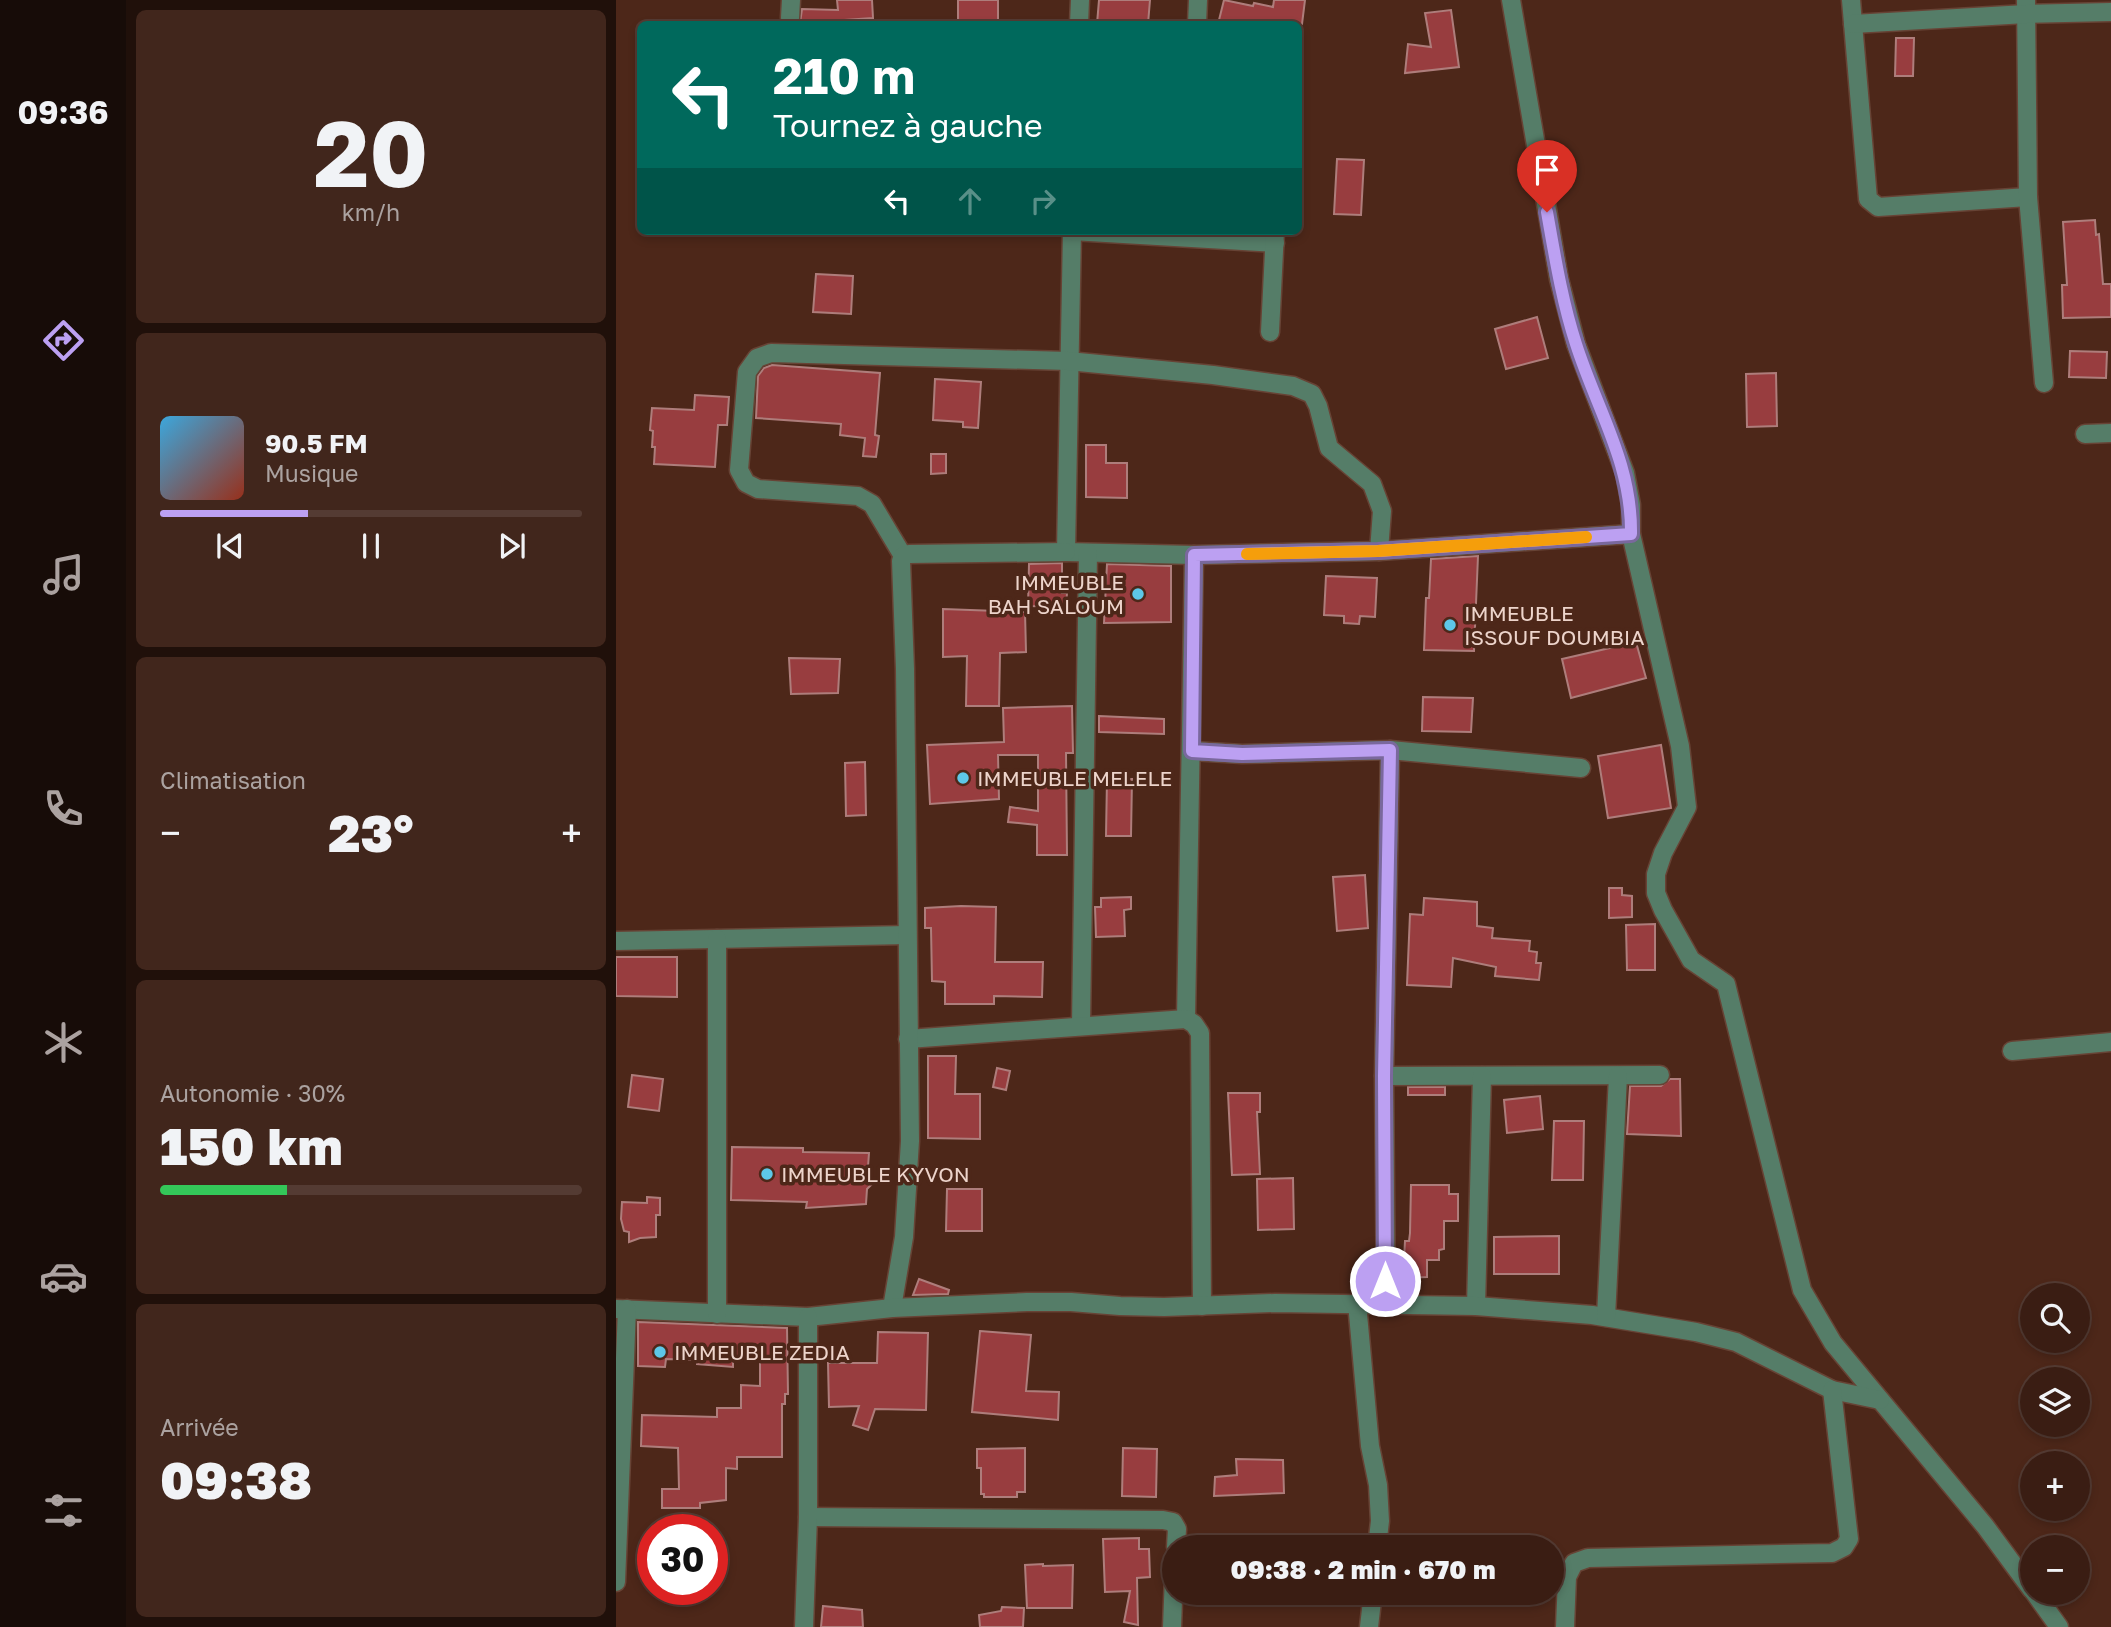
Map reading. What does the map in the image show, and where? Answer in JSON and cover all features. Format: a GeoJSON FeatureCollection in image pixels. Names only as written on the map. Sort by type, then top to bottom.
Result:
{"type":"FeatureCollection","features":[{"type":"Feature","properties":{"kind":"street"},"geometry":{"type":"LineString","coordinates":[[1079,21],[1080,0]]}},
{"type":"Feature","properties":{"kind":"street"},"geometry":{"type":"LineString","coordinates":[[1197,21],[1198,0]]}},
{"type":"Feature","properties":{"kind":"street"},"geometry":{"type":"LineString","coordinates":[[1511,0],[1559,279],[1576,344],[1625,473],[1631,505],[1631,534],[1681,746],[1686,807],[1663,853],[1656,874],[1656,893],[1691,960],[1726,984],[1802,1290],[1833,1343],[1985,1525],[2020,1573]]}},
{"type":"Feature","properties":{"kind":"street"},"geometry":{"type":"LineString","coordinates":[[1851,0],[1868,199],[1872,204],[1878,207],[2028,197]]}},
{"type":"Feature","properties":{"kind":"street"},"geometry":{"type":"LineString","coordinates":[[1853,24],[2026,7],[2111,12]]}},
{"type":"Feature","properties":{"kind":"street"},"geometry":{"type":"LineString","coordinates":[[2026,7],[2028,197],[2044,383]]}},
{"type":"Feature","properties":{"kind":"street"},"geometry":{"type":"LineString","coordinates":[[1066,552],[1072,235]]}},
{"type":"Feature","properties":{"kind":"street"},"geometry":{"type":"LineString","coordinates":[[1207,235],[1275,237],[1270,332]]}},
{"type":"Feature","properties":{"kind":"street"},"geometry":{"type":"LineString","coordinates":[[903,556],[872,504],[858,496],[758,489],[746,483],[739,470],[747,372],[757,358],[771,354],[1068,361],[1226,376],[1293,386],[1312,394],[1318,406],[1329,448],[1372,484],[1382,511],[1378,551]]}},
{"type":"Feature","properties":{"kind":"street"},"geometry":{"type":"LineString","coordinates":[[2085,434],[2111,433]]}},
{"type":"Feature","properties":{"kind":"street"},"geometry":{"type":"LineString","coordinates":[[903,556],[1066,552],[1194,555],[1378,551],[1631,534]]}},
{"type":"Feature","properties":{"kind":"street"},"geometry":{"type":"LineString","coordinates":[[1081,1025],[1088,553]]}},
{"type":"Feature","properties":{"kind":"street"},"geometry":{"type":"LineString","coordinates":[[1186,1019],[1194,555]]}},
{"type":"Feature","properties":{"kind":"street"},"geometry":{"type":"LineString","coordinates":[[892,1308],[904,1237],[911,1141],[903,556]]}},
{"type":"Feature","properties":{"kind":"street"},"geometry":{"type":"LineString","coordinates":[[1192,751],[1242,754],[1390,750],[1581,768]]}},
{"type":"Feature","properties":{"kind":"street"},"geometry":{"type":"LineString","coordinates":[[1386,1306],[1384,1076],[1390,750]]}},
{"type":"Feature","properties":{"kind":"street"},"geometry":{"type":"LineString","coordinates":[[616,941],[907,935]]}},
{"type":"Feature","properties":{"kind":"street"},"geometry":{"type":"LineString","coordinates":[[717,939],[717,1314]]}},
{"type":"Feature","properties":{"kind":"street"},"geometry":{"type":"LineString","coordinates":[[908,1039],[1186,1019],[1194,1024],[1200,1032],[1202,1306]]}},
{"type":"Feature","properties":{"kind":"street"},"geometry":{"type":"LineString","coordinates":[[2012,1051],[2111,1042]]}},
{"type":"Feature","properties":{"kind":"street"},"geometry":{"type":"LineString","coordinates":[[1384,1076],[1660,1075]]}},
{"type":"Feature","properties":{"kind":"street"},"geometry":{"type":"LineString","coordinates":[[1476,1306],[1482,1076]]}},
{"type":"Feature","properties":{"kind":"street"},"geometry":{"type":"LineString","coordinates":[[1606,1317],[1618,1076]]}},
{"type":"Feature","properties":{"kind":"street"},"geometry":{"type":"LineString","coordinates":[[616,1582],[622,1309],[808,1317],[892,1308],[1060,1302],[1120,1307],[1275,1303],[1476,1306],[1606,1317],[1696,1332],[1736,1342],[1832,1390],[1880,1400]]}},
{"type":"Feature","properties":{"kind":"street"},"geometry":{"type":"LineString","coordinates":[[1357,1303],[1370,1446],[1378,1485],[1378,1535]]}},
{"type":"Feature","properties":{"kind":"street"},"geometry":{"type":"LineString","coordinates":[[804,1627],[808,1517],[808,1317]]}},
{"type":"Feature","properties":{"kind":"street"},"geometry":{"type":"LineString","coordinates":[[1564,1627],[1567,1577],[1574,1563],[1588,1558],[1832,1553],[1844,1547],[1849,1539],[1832,1390]]}},
{"type":"Feature","properties":{"kind":"street"},"geometry":{"type":"LineString","coordinates":[[808,1517],[1163,1520],[1173,1522],[1177,1535]]}},
{"type":"Feature","properties":{"kind":"street"},"geometry":{"type":"LineString","coordinates":[[1172,1627],[1173,1605]]}},
{"type":"Feature","properties":{"kind":"street"},"geometry":{"type":"LineString","coordinates":[[1369,1627],[1372,1605]]}},
{"type":"Feature","properties":{"kind":"street"},"geometry":{"type":"LineString","coordinates":[[2043,1605],[2059,1627]]}},
{"type":"Feature","properties":{"kind":"building"},"geometry":{"type":"Polygon","coordinates":[[[837,0],[872,0],[873,18],[800,21],[802,9],[838,10],[837,0]]]}},
{"type":"Feature","properties":{"kind":"building"},"geometry":{"type":"Polygon","coordinates":[[[958,0],[998,0],[998,20],[958,21],[958,0]]]}},
{"type":"Feature","properties":{"kind":"building"},"geometry":{"type":"Polygon","coordinates":[[[1099,0],[1150,0],[1148,21],[1097,21],[1099,0]]]}},
{"type":"Feature","properties":{"kind":"building"},"geometry":{"type":"Polygon","coordinates":[[[1224,0],[1273,7],[1274,0],[1305,0],[1302,24],[1302,21],[1219,21],[1224,0]]]}},
{"type":"Feature","properties":{"kind":"building"},"geometry":{"type":"Polygon","coordinates":[[[1451,10],[1459,67],[1405,73],[1408,44],[1431,47],[1425,13],[1451,10]]]}},
{"type":"Feature","properties":{"kind":"building"},"geometry":{"type":"Polygon","coordinates":[[[1896,38],[1914,38],[1913,76],[1895,76],[1896,38]]]}},
{"type":"Feature","properties":{"kind":"building"},"geometry":{"type":"Polygon","coordinates":[[[1337,159],[1364,160],[1361,215],[1334,214],[1337,159]]]}},
{"type":"Feature","properties":{"kind":"building"},"geometry":{"type":"Polygon","coordinates":[[[2095,220],[2096,235],[2099,234],[2103,284],[2111,284],[2111,317],[2063,318],[2062,285],[2067,285],[2063,222],[2095,220]]]}},
{"type":"Feature","properties":{"kind":"building"},"geometry":{"type":"Polygon","coordinates":[[[816,274],[853,276],[851,314],[813,312],[816,274]]]}},
{"type":"Feature","properties":{"kind":"building"},"geometry":{"type":"Polygon","coordinates":[[[1537,317],[1548,358],[1506,369],[1495,329],[1537,317]]]}},
{"type":"Feature","properties":{"kind":"building"},"geometry":{"type":"Polygon","coordinates":[[[2070,351],[2107,352],[2106,378],[2069,377],[2070,351]]]}},
{"type":"Feature","properties":{"kind":"building"},"geometry":{"type":"Polygon","coordinates":[[[772,365],[880,373],[876,457],[863,456],[865,438],[840,435],[841,424],[756,418],[758,376],[764,368],[772,365]]]}},
{"type":"Feature","properties":{"kind":"building"},"geometry":{"type":"Polygon","coordinates":[[[1776,373],[1777,426],[1747,427],[1746,374],[1776,373]]]}},
{"type":"Feature","properties":{"kind":"building"},"geometry":{"type":"Polygon","coordinates":[[[935,379],[981,382],[978,428],[963,427],[963,422],[933,420],[935,379]]]}},
{"type":"Feature","properties":{"kind":"building"},"geometry":{"type":"Polygon","coordinates":[[[695,395],[729,397],[727,425],[718,425],[715,467],[654,464],[655,447],[652,447],[653,431],[650,430],[652,408],[694,410],[695,395]]]}},
{"type":"Feature","properties":{"kind":"building"},"geometry":{"type":"Polygon","coordinates":[[[1086,445],[1106,445],[1106,463],[1127,463],[1127,498],[1086,497],[1086,445]]]}},
{"type":"Feature","properties":{"kind":"building"},"geometry":{"type":"Polygon","coordinates":[[[931,454],[946,454],[946,473],[931,474],[931,454]]]}},
{"type":"Feature","properties":{"kind":"building"},"geometry":{"type":"Polygon","coordinates":[[[1478,556],[1474,651],[1424,650],[1431,559],[1478,556]]]}},
{"type":"Feature","properties":{"kind":"building"},"geometry":{"type":"Polygon","coordinates":[[[1062,563],[1062,593],[1067,593],[1066,607],[1028,606],[1029,564],[1062,563]]]}},
{"type":"Feature","properties":{"kind":"building","name":"IMMEUBLE BAH SALOUM"},"geometry":{"type":"Polygon","coordinates":[[[1107,564],[1171,566],[1171,622],[1104,623],[1107,564]]]}},
{"type":"Feature","properties":{"kind":"building"},"geometry":{"type":"Polygon","coordinates":[[[1326,576],[1377,578],[1375,617],[1360,616],[1359,624],[1344,623],[1344,616],[1324,615],[1326,576]]]}},
{"type":"Feature","properties":{"kind":"building"},"geometry":{"type":"Polygon","coordinates":[[[943,609],[1025,612],[1026,652],[1000,653],[999,706],[966,706],[967,656],[943,657],[943,609]]]}},
{"type":"Feature","properties":{"kind":"building"},"geometry":{"type":"Polygon","coordinates":[[[1636,642],[1646,678],[1571,698],[1562,659],[1636,642]]]}},
{"type":"Feature","properties":{"kind":"building"},"geometry":{"type":"Polygon","coordinates":[[[789,658],[840,659],[838,693],[791,694],[789,658]]]}},
{"type":"Feature","properties":{"kind":"building"},"geometry":{"type":"Polygon","coordinates":[[[1423,697],[1473,698],[1471,732],[1422,731],[1423,697]]]}},
{"type":"Feature","properties":{"kind":"building"},"geometry":{"type":"Polygon","coordinates":[[[1072,706],[1073,753],[1066,753],[1067,855],[1037,855],[1037,825],[1008,822],[1010,807],[1038,811],[1038,755],[998,755],[999,799],[930,804],[927,745],[1004,742],[1003,708],[1072,706]]]}},
{"type":"Feature","properties":{"kind":"building"},"geometry":{"type":"Polygon","coordinates":[[[1099,716],[1164,719],[1164,734],[1099,732],[1099,716]]]}},
{"type":"Feature","properties":{"kind":"building"},"geometry":{"type":"Polygon","coordinates":[[[1661,745],[1671,808],[1608,818],[1598,756],[1661,745]]]}},
{"type":"Feature","properties":{"kind":"building"},"geometry":{"type":"Polygon","coordinates":[[[865,762],[866,815],[846,816],[845,763],[865,762]]]}},
{"type":"Feature","properties":{"kind":"building"},"geometry":{"type":"Polygon","coordinates":[[[1107,779],[1132,779],[1131,836],[1106,836],[1107,779]]]}},
{"type":"Feature","properties":{"kind":"building"},"geometry":{"type":"Polygon","coordinates":[[[1365,875],[1368,928],[1337,931],[1333,877],[1365,875]]]}},
{"type":"Feature","properties":{"kind":"building"},"geometry":{"type":"Polygon","coordinates":[[[1609,888],[1622,888],[1622,895],[1632,896],[1632,917],[1609,918],[1609,888]]]}},
{"type":"Feature","properties":{"kind":"building"},"geometry":{"type":"Polygon","coordinates":[[[1131,897],[1131,909],[1124,910],[1125,936],[1096,937],[1095,907],[1101,907],[1101,898],[1131,897]]]}},
{"type":"Feature","properties":{"kind":"building"},"geometry":{"type":"Polygon","coordinates":[[[1424,898],[1477,902],[1477,926],[1493,928],[1492,938],[1530,941],[1529,951],[1537,952],[1536,963],[1541,963],[1539,980],[1495,976],[1496,967],[1453,958],[1451,987],[1407,985],[1410,914],[1423,915],[1424,898]]]}},
{"type":"Feature","properties":{"kind":"building"},"geometry":{"type":"Polygon","coordinates":[[[996,907],[995,962],[1043,962],[1042,997],[994,996],[994,1004],[945,1004],[945,982],[932,981],[931,928],[925,928],[925,908],[996,907]]]}},
{"type":"Feature","properties":{"kind":"building"},"geometry":{"type":"Polygon","coordinates":[[[1655,924],[1655,970],[1627,970],[1626,925],[1655,924]]]}},
{"type":"Feature","properties":{"kind":"building"},"geometry":{"type":"Polygon","coordinates":[[[616,957],[677,957],[677,997],[616,996],[616,957]]]}},
{"type":"Feature","properties":{"kind":"building"},"geometry":{"type":"Polygon","coordinates":[[[928,1056],[956,1056],[955,1094],[980,1094],[980,1139],[928,1138],[928,1056]]]}},
{"type":"Feature","properties":{"kind":"building"},"geometry":{"type":"Polygon","coordinates":[[[997,1068],[1010,1071],[1006,1090],[993,1087],[997,1068]]]}},
{"type":"Feature","properties":{"kind":"building"},"geometry":{"type":"Polygon","coordinates":[[[632,1075],[663,1079],[659,1111],[628,1107],[632,1075]]]}},
{"type":"Feature","properties":{"kind":"building"},"geometry":{"type":"Polygon","coordinates":[[[1670,1079],[1680,1079],[1681,1136],[1627,1134],[1630,1086],[1661,1086],[1670,1079]]]}},
{"type":"Feature","properties":{"kind":"building"},"geometry":{"type":"Polygon","coordinates":[[[1408,1087],[1445,1087],[1445,1095],[1408,1095],[1408,1087]]]}},
{"type":"Feature","properties":{"kind":"building"},"geometry":{"type":"Polygon","coordinates":[[[1228,1093],[1260,1093],[1260,1112],[1257,1112],[1260,1174],[1232,1175],[1228,1093]]]}},
{"type":"Feature","properties":{"kind":"building"},"geometry":{"type":"Polygon","coordinates":[[[1540,1096],[1543,1129],[1507,1133],[1504,1100],[1540,1096]]]}},
{"type":"Feature","properties":{"kind":"building"},"geometry":{"type":"Polygon","coordinates":[[[1554,1121],[1584,1121],[1583,1180],[1552,1180],[1554,1121]]]}},
{"type":"Feature","properties":{"kind":"building"},"geometry":{"type":"Polygon","coordinates":[[[732,1147],[803,1148],[803,1152],[869,1153],[868,1167],[872,1171],[872,1184],[867,1189],[866,1204],[806,1208],[807,1202],[731,1200],[732,1147]]]}},
{"type":"Feature","properties":{"kind":"building"},"geometry":{"type":"Polygon","coordinates":[[[1293,1178],[1294,1229],[1258,1230],[1257,1179],[1293,1178]]]}},
{"type":"Feature","properties":{"kind":"building"},"geometry":{"type":"Polygon","coordinates":[[[1411,1185],[1449,1185],[1449,1194],[1458,1194],[1458,1221],[1444,1221],[1444,1249],[1439,1250],[1439,1260],[1427,1260],[1427,1277],[1403,1278],[1405,1241],[1409,1241],[1410,1233],[1411,1185]]]}},
{"type":"Feature","properties":{"kind":"building"},"geometry":{"type":"Polygon","coordinates":[[[947,1189],[982,1189],[982,1231],[946,1231],[947,1189]]]}},
{"type":"Feature","properties":{"kind":"building"},"geometry":{"type":"Polygon","coordinates":[[[647,1197],[660,1198],[660,1215],[656,1215],[656,1237],[629,1242],[629,1232],[624,1231],[621,1219],[622,1202],[647,1203],[647,1197]]]}},
{"type":"Feature","properties":{"kind":"building"},"geometry":{"type":"Polygon","coordinates":[[[1559,1236],[1559,1274],[1494,1274],[1494,1237],[1559,1236]]]}},
{"type":"Feature","properties":{"kind":"building"},"geometry":{"type":"Polygon","coordinates":[[[919,1279],[949,1290],[948,1294],[913,1295],[919,1279]]]}},
{"type":"Feature","properties":{"kind":"building"},"geometry":{"type":"Polygon","coordinates":[[[638,1322],[787,1328],[788,1394],[785,1394],[785,1404],[782,1404],[782,1457],[737,1457],[737,1469],[726,1468],[726,1500],[700,1503],[700,1508],[662,1508],[662,1489],[679,1489],[678,1448],[641,1446],[642,1415],[717,1417],[717,1408],[741,1408],[741,1385],[760,1386],[760,1359],[733,1356],[733,1367],[697,1364],[697,1360],[666,1359],[665,1367],[638,1366],[638,1322]]]}},
{"type":"Feature","properties":{"kind":"building"},"geometry":{"type":"Polygon","coordinates":[[[980,1331],[1031,1335],[1026,1391],[1059,1392],[1058,1420],[972,1412],[980,1331]]]}},
{"type":"Feature","properties":{"kind":"building"},"geometry":{"type":"Polygon","coordinates":[[[878,1332],[928,1333],[926,1410],[875,1409],[868,1430],[853,1425],[859,1406],[829,1407],[828,1363],[877,1363],[878,1332]]]}},
{"type":"Feature","properties":{"kind":"building"},"geometry":{"type":"Polygon","coordinates":[[[1025,1448],[1025,1492],[1017,1492],[1017,1497],[984,1497],[984,1494],[981,1494],[981,1468],[977,1468],[977,1449],[1025,1448]]]}},
{"type":"Feature","properties":{"kind":"building"},"geometry":{"type":"Polygon","coordinates":[[[1123,1448],[1157,1449],[1156,1497],[1122,1496],[1123,1448]]]}},
{"type":"Feature","properties":{"kind":"building"},"geometry":{"type":"Polygon","coordinates":[[[1236,1459],[1283,1460],[1284,1493],[1214,1496],[1215,1477],[1237,1475],[1236,1459]]]}},
{"type":"Feature","properties":{"kind":"building"},"geometry":{"type":"Polygon","coordinates":[[[1139,1538],[1139,1549],[1149,1549],[1150,1577],[1137,1578],[1138,1625],[1124,1622],[1130,1591],[1105,1592],[1103,1539],[1139,1538]]]}},
{"type":"Feature","properties":{"kind":"building"},"geometry":{"type":"Polygon","coordinates":[[[1025,1565],[1073,1565],[1072,1608],[1027,1608],[1025,1565]]]}},
{"type":"Feature","properties":{"kind":"building"},"geometry":{"type":"Polygon","coordinates":[[[823,1606],[862,1610],[863,1627],[821,1627],[823,1606]]]}},
{"type":"Feature","properties":{"kind":"building"},"geometry":{"type":"Polygon","coordinates":[[[1002,1607],[1024,1608],[1023,1627],[980,1627],[979,1615],[1001,1611],[1002,1607]]]}},
{"type":"Feature","properties":{"kind":"slow traffic"},"geometry":{"type":"LineString","coordinates":[[1247,554],[1378,551],[1586,537]]}},
{"type":"Feature","properties":{"kind":"place","name":"IMMEUBLE BAH SALOUM"},"geometry":{"type":"Point","coordinates":[1138,594]}},
{"type":"Feature","properties":{"kind":"place","name":"IMMEUBLE ISSOUF DOUMBIA"},"geometry":{"type":"Point","coordinates":[1450,625]}},
{"type":"Feature","properties":{"kind":"place","name":"IMMEUBLE MELELE"},"geometry":{"type":"Point","coordinates":[963,778]}},
{"type":"Feature","properties":{"kind":"place","name":"IMMEUBLE KYVON"},"geometry":{"type":"Point","coordinates":[767,1174]}},
{"type":"Feature","properties":{"kind":"place","name":"IMMEUBLE ZEDIA"},"geometry":{"type":"Point","coordinates":[660,1352]}},
{"type":"Feature","properties":{"kind":"route"},"geometry":{"type":"LineString","coordinates":[[1385,1281],[1384,1076],[1390,750],[1242,754],[1192,751],[1194,555],[1378,551],[1631,534],[1631,505],[1625,473],[1576,344],[1559,279],[1547,212]]}}]}
